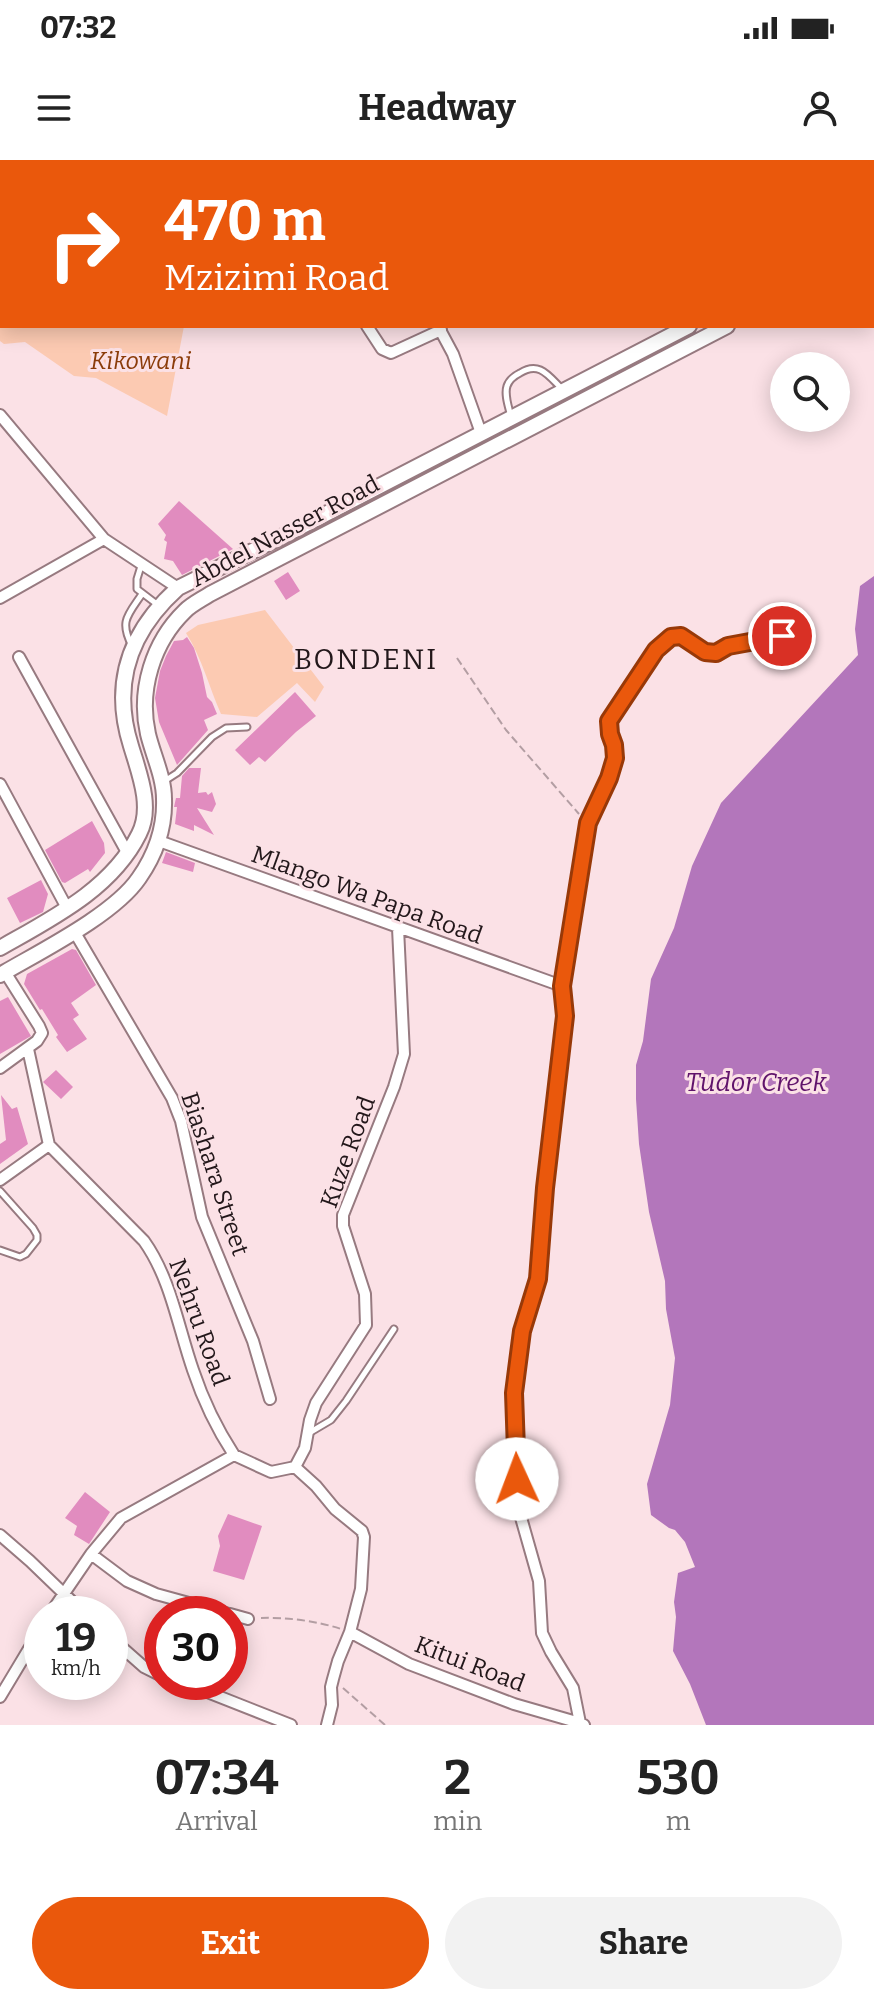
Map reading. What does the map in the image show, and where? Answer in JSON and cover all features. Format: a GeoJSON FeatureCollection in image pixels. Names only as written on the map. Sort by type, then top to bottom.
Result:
{"type":"FeatureCollection","features":[{"type":"Feature","properties":{"kind":"main road","name":"Abdel Nasser Road"},"geometry":{"type":"LineString","coordinates":[[1,944],[67,908],[103,881],[128,854],[141,832],[144,794],[122,698],[125,673],[140,634],[159,606],[178,588],[685,328]]}},
{"type":"Feature","properties":{"kind":"main road","name":"Abdel Nasser Road"},"geometry":{"type":"LineString","coordinates":[[2,973],[109,907],[130,889],[151,859],[159,841],[164,795],[147,730],[145,698],[154,658],[174,623],[187,608],[723,328]]}},
{"type":"Feature","properties":{"kind":"main road"},"geometry":{"type":"LineString","coordinates":[[542,402],[547,420]]}},
{"type":"Feature","properties":{"kind":"main road"},"geometry":{"type":"LineString","coordinates":[[432,459],[440,476]]}},
{"type":"Feature","properties":{"kind":"street"},"geometry":{"type":"LineString","coordinates":[[368,328],[382,349],[391,353],[440,328],[453,354],[481,433]]}},
{"type":"Feature","properties":{"kind":"street"},"geometry":{"type":"LineString","coordinates":[[0,415],[104,539],[178,588]]}},
{"type":"Feature","properties":{"kind":"street"},"geometry":{"type":"LineString","coordinates":[[0,598],[104,539]]}},
{"type":"Feature","properties":{"kind":"street"},"geometry":{"type":"LineString","coordinates":[[582,1724],[573,1688],[542,1633],[539,1581],[518,1507],[514,1393],[522,1331],[538,1279],[565,1016],[562,986],[588,823],[615,758],[609,721],[663,642],[681,636],[705,652],[716,653],[728,646],[782,636]]}},
{"type":"Feature","properties":{"kind":"street"},"geometry":{"type":"LineString","coordinates":[[19,657],[128,854]]}},
{"type":"Feature","properties":{"kind":"street"},"geometry":{"type":"LineString","coordinates":[[0,784],[67,908]]}},
{"type":"Feature","properties":{"kind":"street","name":"Mlango Wa Papa Road"},"geometry":{"type":"LineString","coordinates":[[159,841],[562,986]]}},
{"type":"Feature","properties":{"kind":"street","name":"Kuze Road"},"geometry":{"type":"LineString","coordinates":[[295,1467],[305,1448],[316,1403],[366,1325],[365,1294],[343,1226],[343,1215],[404,1054],[398,928]]}},
{"type":"Feature","properties":{"kind":"street","name":"Biashara Street"},"geometry":{"type":"LineString","coordinates":[[74,931],[172,1098],[181,1121],[202,1217],[253,1341],[270,1399]]}},
{"type":"Feature","properties":{"kind":"street"},"geometry":{"type":"LineString","coordinates":[[1,1065],[41,1037],[41,1029],[2,973]]}},
{"type":"Feature","properties":{"kind":"street"},"geometry":{"type":"LineString","coordinates":[[0,1180],[49,1145],[28,1049]]}},
{"type":"Feature","properties":{"kind":"street","name":"Nehru Road"},"geometry":{"type":"LineString","coordinates":[[49,1145],[144,1241],[154,1255],[194,1373],[220,1434],[234,1455]]}},
{"type":"Feature","properties":{"kind":"street"},"geometry":{"type":"LineString","coordinates":[[61,1596],[121,1518],[234,1455],[271,1472],[295,1467],[335,1509],[362,1531],[364,1537],[361,1589],[333,1679],[327,1725]]}},
{"type":"Feature","properties":{"kind":"street"},"geometry":{"type":"LineString","coordinates":[[0,1535],[67,1596]]}},
{"type":"Feature","properties":{"kind":"street"},"geometry":{"type":"LineString","coordinates":[[91,1554],[127,1581],[163,1596]]}},
{"type":"Feature","properties":{"kind":"street","name":"Kitui Road"},"geometry":{"type":"LineString","coordinates":[[350,1632],[409,1664],[514,1704],[582,1724]]}},
{"type":"Feature","properties":{"kind":"street"},"geometry":{"type":"LineString","coordinates":[[128,1653],[144,1667]]}},
{"type":"Feature","properties":{"kind":"street"},"geometry":{"type":"LineString","coordinates":[[0,1697],[24,1657]]}},
{"type":"Feature","properties":{"kind":"street"},"geometry":{"type":"LineString","coordinates":[[228,1700],[291,1725]]}},
{"type":"Feature","properties":{"kind":"lane"},"geometry":{"type":"LineString","coordinates":[[511,418],[506,388],[512,378],[528,368],[546,373],[564,391]]}},
{"type":"Feature","properties":{"kind":"lane"},"geometry":{"type":"LineString","coordinates":[[142,565],[137,589],[159,606]]}},
{"type":"Feature","properties":{"kind":"lane"},"geometry":{"type":"LineString","coordinates":[[133,648],[125,632],[126,617],[142,594]]}},
{"type":"Feature","properties":{"kind":"lane"},"geometry":{"type":"LineString","coordinates":[[162,782],[177,773],[212,737],[226,728],[247,727]]}},
{"type":"Feature","properties":{"kind":"lane"},"geometry":{"type":"LineString","coordinates":[[0,1191],[33,1228],[37,1240],[20,1257],[0,1250]]}},
{"type":"Feature","properties":{"kind":"lane"},"geometry":{"type":"LineString","coordinates":[[308,1434],[331,1420],[394,1329]]}},
{"type":"Feature","properties":{"kind":"path"},"geometry":{"type":"LineString","coordinates":[[457,658],[506,730],[588,823]]}},
{"type":"Feature","properties":{"kind":"path"},"geometry":{"type":"LineString","coordinates":[[248,1619],[280,1617],[329,1625],[350,1632]]}},
{"type":"Feature","properties":{"kind":"path"},"geometry":{"type":"LineString","coordinates":[[333,1679],[385,1725]]}},
{"type":"Feature","properties":{"kind":"green space","name":"Kikowani"},"geometry":{"type":"Polygon","coordinates":[[[0,328],[184,328],[167,416],[96,378],[74,376],[25,342],[4,344],[0,341],[0,328]]]}},
{"type":"Feature","properties":{"kind":"green space"},"geometry":{"type":"Polygon","coordinates":[[[265,610],[324,687],[315,702],[297,683],[257,717],[221,714],[186,633],[198,625],[265,610]]]}},
{"type":"Feature","properties":{"kind":"water","name":"Tudor Creek"},"geometry":{"type":"Polygon","coordinates":[[[874,576],[874,1725],[706,1725],[673,1651],[678,1573],[695,1567],[685,1542],[675,1530],[651,1515],[647,1484],[670,1405],[675,1358],[666,1309],[665,1281],[649,1212],[639,1144],[636,1065],[643,1041],[651,979],[674,928],[692,866],[721,803],[858,655],[855,629],[860,586],[874,576]]]}},
{"type":"Feature","properties":{"kind":"building"},"geometry":{"type":"Polygon","coordinates":[[[179,501],[233,549],[182,575],[173,561],[164,559],[166,535],[158,524],[179,501]]]}},
{"type":"Feature","properties":{"kind":"building"},"geometry":{"type":"Polygon","coordinates":[[[288,572],[300,591],[286,600],[274,581],[288,572]]]}},
{"type":"Feature","properties":{"kind":"building"},"geometry":{"type":"Polygon","coordinates":[[[187,637],[194,648],[207,697],[217,714],[204,720],[208,730],[177,765],[159,722],[155,698],[166,656],[174,641],[187,637]]]}},
{"type":"Feature","properties":{"kind":"building"},"geometry":{"type":"Polygon","coordinates":[[[295,692],[316,716],[265,762],[259,757],[250,765],[235,750],[295,692]]]}},
{"type":"Feature","properties":{"kind":"building"},"geometry":{"type":"Polygon","coordinates":[[[189,768],[201,768],[198,793],[206,792],[208,795],[212,792],[216,804],[212,812],[197,808],[214,835],[194,825],[194,831],[175,824],[176,798],[180,798],[182,776],[189,768]]]}},
{"type":"Feature","properties":{"kind":"building"},"geometry":{"type":"Polygon","coordinates":[[[92,821],[104,843],[105,853],[90,872],[88,869],[62,882],[45,850],[92,821]]]}},
{"type":"Feature","properties":{"kind":"building"},"geometry":{"type":"Polygon","coordinates":[[[166,852],[195,863],[193,872],[162,863],[166,852]]]}},
{"type":"Feature","properties":{"kind":"building"},"geometry":{"type":"Polygon","coordinates":[[[41,880],[48,894],[43,912],[20,923],[7,898],[41,880]]]}},
{"type":"Feature","properties":{"kind":"building"},"geometry":{"type":"Polygon","coordinates":[[[72,949],[76,950],[96,985],[71,1003],[79,1015],[73,1019],[87,1039],[67,1052],[24,984],[27,974],[72,949]]]}},
{"type":"Feature","properties":{"kind":"building"},"geometry":{"type":"Polygon","coordinates":[[[8,997],[31,1036],[0,1054],[0,1001],[8,997]]]}},
{"type":"Feature","properties":{"kind":"building"},"geometry":{"type":"Polygon","coordinates":[[[56,1070],[73,1087],[61,1099],[43,1082],[56,1070]]]}},
{"type":"Feature","properties":{"kind":"building"},"geometry":{"type":"Polygon","coordinates":[[[1,1095],[12,1109],[17,1107],[28,1144],[0,1164],[0,1144],[6,1140],[1,1095]]]}},
{"type":"Feature","properties":{"kind":"building"},"geometry":{"type":"Polygon","coordinates":[[[85,1492],[110,1512],[89,1544],[74,1535],[77,1526],[65,1518],[85,1492]]]}},
{"type":"Feature","properties":{"kind":"building"},"geometry":{"type":"Polygon","coordinates":[[[228,1514],[262,1526],[244,1580],[213,1571],[220,1546],[218,1536],[228,1514]]]}},
{"type":"Feature","properties":{"kind":"district","name":"BONDENI"},"geometry":{"type":"Point","coordinates":[366,659]}},
{"type":"Feature","properties":{"kind":"route"},"geometry":{"type":"LineString","coordinates":[[517,1479],[514,1393],[522,1331],[538,1279],[565,1016],[562,986],[588,823],[615,758],[609,721],[656,650],[671,637],[681,636],[705,652],[716,653],[728,646],[782,636]]}}]}
